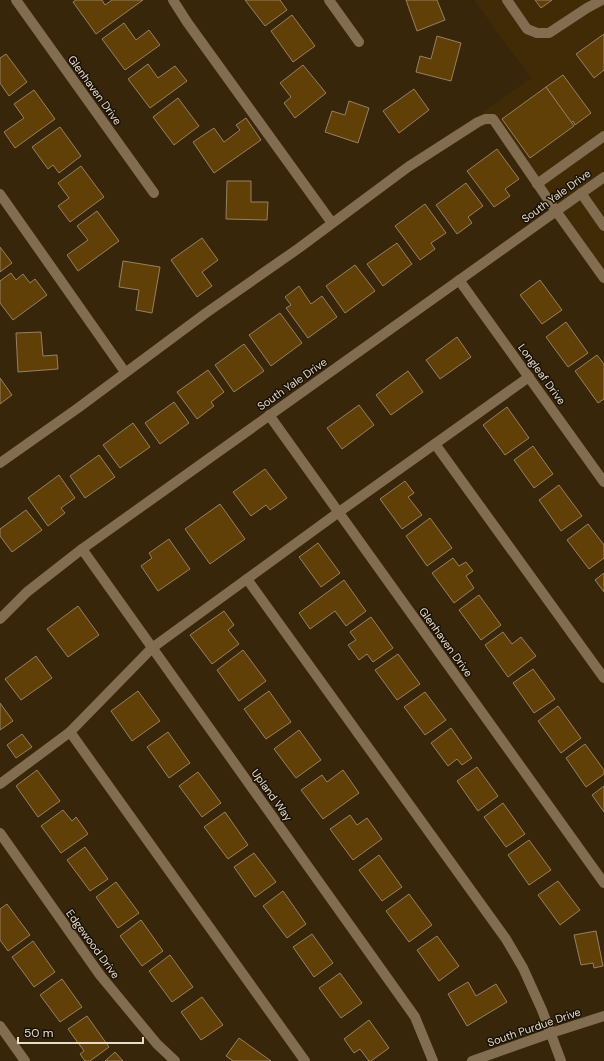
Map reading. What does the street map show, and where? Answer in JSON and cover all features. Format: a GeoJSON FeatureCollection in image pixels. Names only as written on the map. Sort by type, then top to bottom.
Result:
{"type":"FeatureCollection","features":[{"type":"Feature","properties":{"kind":"street","name":"Glenhaven Drive"},"geometry":{"type":"LineString","coordinates":[[16,0],[154,193]]}},
{"type":"Feature","properties":{"kind":"street"},"geometry":{"type":"LineString","coordinates":[[173,0],[187,22],[332,223]]}},
{"type":"Feature","properties":{"kind":"street"},"geometry":{"type":"LineString","coordinates":[[329,0],[359,42]]}},
{"type":"Feature","properties":{"kind":"street"},"geometry":{"type":"LineString","coordinates":[[507,0],[527,29],[537,32],[549,32],[597,1]]}},
{"type":"Feature","properties":{"kind":"street"},"geometry":{"type":"LineString","coordinates":[[0,463],[206,313],[299,248],[408,167],[485,119],[493,119],[604,278]]}},
{"type":"Feature","properties":{"kind":"street"},"geometry":{"type":"LineString","coordinates":[[538,184],[604,136]]}},
{"type":"Feature","properties":{"kind":"street","name":"South Yale Drive"},"geometry":{"type":"LineString","coordinates":[[0,619],[27,592],[82,549],[604,177]]}},
{"type":"Feature","properties":{"kind":"street"},"geometry":{"type":"LineString","coordinates":[[581,193],[604,226]]}},
{"type":"Feature","properties":{"kind":"street"},"geometry":{"type":"LineString","coordinates":[[0,194],[125,372]]}},
{"type":"Feature","properties":{"kind":"street","name":"Longleaf Drive"},"geometry":{"type":"LineString","coordinates":[[459,280],[604,482]]}},
{"type":"Feature","properties":{"kind":"street"},"geometry":{"type":"LineString","coordinates":[[0,784],[70,732],[152,648],[339,512],[529,377]]}},
{"type":"Feature","properties":{"kind":"street","name":"Glenhaven Drive"},"geometry":{"type":"LineString","coordinates":[[269,415],[604,883]]}},
{"type":"Feature","properties":{"kind":"street"},"geometry":{"type":"LineString","coordinates":[[435,444],[604,678]]}},
{"type":"Feature","properties":{"kind":"street","name":"Upland Way"},"geometry":{"type":"LineString","coordinates":[[82,549],[415,1017],[433,1061]]}},
{"type":"Feature","properties":{"kind":"street"},"geometry":{"type":"LineString","coordinates":[[247,579],[506,939],[523,968],[542,1010],[561,1061]]}},
{"type":"Feature","properties":{"kind":"street"},"geometry":{"type":"LineString","coordinates":[[70,732],[305,1061]]}},
{"type":"Feature","properties":{"kind":"street","name":"Edgewood Drive"},"geometry":{"type":"LineString","coordinates":[[0,833],[100,976],[157,1044],[175,1061]]}},
{"type":"Feature","properties":{"kind":"street","name":"South Purdue Drive"},"geometry":{"type":"LineString","coordinates":[[472,1061],[604,1016]]}},
{"type":"Feature","properties":{"kind":"street"},"geometry":{"type":"LineString","coordinates":[[0,1026],[25,1061]]}},
{"type":"Feature","properties":{"kind":"shaded area"},"geometry":{"type":"Polygon","coordinates":[[[474,0],[604,0],[604,281],[483,112],[531,78],[474,0]]]}},
{"type":"Feature","properties":{"kind":"building"},"geometry":{"type":"Polygon","coordinates":[[[76,0],[102,0],[105,5],[112,0],[143,0],[96,34],[73,2],[76,0]]]}},
{"type":"Feature","properties":{"kind":"building"},"geometry":{"type":"Polygon","coordinates":[[[245,0],[280,0],[287,10],[265,26],[245,0]]]}},
{"type":"Feature","properties":{"kind":"building"},"geometry":{"type":"Polygon","coordinates":[[[406,0],[437,0],[445,20],[417,31],[406,0]]]}},
{"type":"Feature","properties":{"kind":"building"},"geometry":{"type":"Polygon","coordinates":[[[535,0],[552,0],[541,8],[535,0]]]}},
{"type":"Feature","properties":{"kind":"building"},"geometry":{"type":"Polygon","coordinates":[[[292,15],[315,46],[293,62],[271,31],[292,15]]]}},
{"type":"Feature","properties":{"kind":"building"},"geometry":{"type":"Polygon","coordinates":[[[124,23],[136,40],[149,30],[160,45],[125,70],[102,39],[124,23]]]}},
{"type":"Feature","properties":{"kind":"building"},"geometry":{"type":"Polygon","coordinates":[[[604,34],[604,70],[594,78],[576,54],[604,34]]]}},
{"type":"Feature","properties":{"kind":"building"},"geometry":{"type":"Polygon","coordinates":[[[437,36],[461,43],[451,81],[416,72],[420,56],[431,59],[437,36]]]}},
{"type":"Feature","properties":{"kind":"building"},"geometry":{"type":"Polygon","coordinates":[[[6,54],[27,82],[9,96],[0,83],[0,58],[6,54]]]}},
{"type":"Feature","properties":{"kind":"building"},"geometry":{"type":"Polygon","coordinates":[[[148,64],[158,78],[175,66],[187,81],[150,108],[128,79],[148,64]]]}},
{"type":"Feature","properties":{"kind":"building"},"geometry":{"type":"Polygon","coordinates":[[[303,65],[326,93],[295,118],[284,103],[291,97],[280,83],[303,65]]]}},
{"type":"Feature","properties":{"kind":"building"},"geometry":{"type":"Polygon","coordinates":[[[563,75],[591,113],[575,125],[573,121],[571,123],[546,87],[563,75]]]}},
{"type":"Feature","properties":{"kind":"building"},"geometry":{"type":"Polygon","coordinates":[[[546,87],[574,126],[530,158],[502,119],[546,87]]]}},
{"type":"Feature","properties":{"kind":"building"},"geometry":{"type":"Polygon","coordinates":[[[414,89],[429,110],[399,133],[383,111],[414,89]]]}},
{"type":"Feature","properties":{"kind":"building"},"geometry":{"type":"Polygon","coordinates":[[[34,90],[55,119],[15,148],[4,132],[24,118],[14,104],[34,90]]]}},
{"type":"Feature","properties":{"kind":"building"},"geometry":{"type":"Polygon","coordinates":[[[178,98],[199,126],[174,145],[153,117],[178,98]]]}},
{"type":"Feature","properties":{"kind":"building"},"geometry":{"type":"Polygon","coordinates":[[[349,101],[369,108],[358,143],[325,132],[332,111],[345,115],[349,101]]]}},
{"type":"Feature","properties":{"kind":"building"},"geometry":{"type":"Polygon","coordinates":[[[246,118],[261,140],[214,173],[193,142],[214,128],[224,142],[240,130],[236,125],[246,118]]]}},
{"type":"Feature","properties":{"kind":"building"},"geometry":{"type":"Polygon","coordinates":[[[60,127],[81,156],[59,173],[53,165],[48,169],[32,147],[60,127]]]}},
{"type":"Feature","properties":{"kind":"building"},"geometry":{"type":"Polygon","coordinates":[[[497,149],[519,179],[505,189],[510,196],[494,207],[467,171],[497,149]]]}},
{"type":"Feature","properties":{"kind":"building"},"geometry":{"type":"Polygon","coordinates":[[[81,166],[104,197],[70,222],[58,206],[69,198],[58,183],[81,166]]]}},
{"type":"Feature","properties":{"kind":"building"},"geometry":{"type":"Polygon","coordinates":[[[227,181],[251,181],[251,202],[268,202],[267,220],[226,219],[227,181]]]}},
{"type":"Feature","properties":{"kind":"building"},"geometry":{"type":"Polygon","coordinates":[[[466,183],[483,206],[468,217],[472,223],[457,234],[436,205],[466,183]]]}},
{"type":"Feature","properties":{"kind":"building"},"geometry":{"type":"Polygon","coordinates":[[[425,204],[446,233],[431,243],[435,249],[420,260],[395,226],[425,204]]]}},
{"type":"Feature","properties":{"kind":"building"},"geometry":{"type":"Polygon","coordinates":[[[97,211],[119,241],[78,271],[67,255],[88,240],[77,226],[97,211]]]}},
{"type":"Feature","properties":{"kind":"building"},"geometry":{"type":"Polygon","coordinates":[[[202,238],[218,260],[202,272],[212,286],[197,297],[171,260],[202,238]]]}},
{"type":"Feature","properties":{"kind":"building"},"geometry":{"type":"Polygon","coordinates":[[[397,243],[412,264],[383,286],[367,264],[397,243]]]}},
{"type":"Feature","properties":{"kind":"building"},"geometry":{"type":"Polygon","coordinates":[[[0,247],[12,263],[0,272],[0,247]]]}},
{"type":"Feature","properties":{"kind":"building"},"geometry":{"type":"Polygon","coordinates":[[[123,261],[160,267],[152,313],[136,310],[139,290],[119,287],[123,261]]]}},
{"type":"Feature","properties":{"kind":"building"},"geometry":{"type":"Polygon","coordinates":[[[355,265],[375,291],[345,313],[326,286],[355,265]]]}},
{"type":"Feature","properties":{"kind":"building"},"geometry":{"type":"Polygon","coordinates":[[[11,273],[16,280],[23,274],[30,283],[35,279],[47,295],[13,320],[0,303],[0,281],[11,273]]]}},
{"type":"Feature","properties":{"kind":"building"},"geometry":{"type":"Polygon","coordinates":[[[540,280],[562,310],[542,324],[520,295],[540,280]]]}},
{"type":"Feature","properties":{"kind":"building"},"geometry":{"type":"Polygon","coordinates":[[[299,286],[311,304],[322,296],[337,317],[308,338],[286,308],[291,305],[285,297],[299,286]]]}},
{"type":"Feature","properties":{"kind":"building"},"geometry":{"type":"Polygon","coordinates":[[[280,313],[302,343],[271,366],[249,335],[280,313]]]}},
{"type":"Feature","properties":{"kind":"building"},"geometry":{"type":"Polygon","coordinates":[[[566,322],[588,353],[568,367],[546,337],[566,322]]]}},
{"type":"Feature","properties":{"kind":"building"},"geometry":{"type":"Polygon","coordinates":[[[41,332],[43,356],[57,355],[58,369],[18,372],[16,333],[41,332]]]}},
{"type":"Feature","properties":{"kind":"building"},"geometry":{"type":"Polygon","coordinates":[[[457,337],[471,357],[440,379],[426,360],[457,337]]]}},
{"type":"Feature","properties":{"kind":"building"},"geometry":{"type":"Polygon","coordinates":[[[244,344],[264,371],[234,392],[215,365],[244,344]]]}},
{"type":"Feature","properties":{"kind":"building"},"geometry":{"type":"Polygon","coordinates":[[[597,355],[604,364],[604,399],[598,403],[575,371],[597,355]]]}},
{"type":"Feature","properties":{"kind":"building"},"geometry":{"type":"Polygon","coordinates":[[[208,370],[224,392],[211,402],[214,406],[197,419],[177,392],[208,370]]]}},
{"type":"Feature","properties":{"kind":"building"},"geometry":{"type":"Polygon","coordinates":[[[408,371],[423,392],[391,415],[376,395],[408,371]]]}},
{"type":"Feature","properties":{"kind":"building"},"geometry":{"type":"Polygon","coordinates":[[[0,378],[12,395],[0,404],[0,378]]]}},
{"type":"Feature","properties":{"kind":"building"},"geometry":{"type":"Polygon","coordinates":[[[174,402],[189,423],[160,444],[145,423],[174,402]]]}},
{"type":"Feature","properties":{"kind":"building"},"geometry":{"type":"Polygon","coordinates":[[[359,405],[374,425],[342,449],[327,428],[359,405]]]}},
{"type":"Feature","properties":{"kind":"building"},"geometry":{"type":"Polygon","coordinates":[[[507,407],[529,438],[505,455],[483,425],[507,407]]]}},
{"type":"Feature","properties":{"kind":"building"},"geometry":{"type":"Polygon","coordinates":[[[133,423],[150,447],[120,468],[103,445],[133,423]]]}},
{"type":"Feature","properties":{"kind":"building"},"geometry":{"type":"Polygon","coordinates":[[[533,446],[553,474],[534,488],[514,460],[533,446]]]}},
{"type":"Feature","properties":{"kind":"building"},"geometry":{"type":"Polygon","coordinates":[[[99,455],[115,477],[85,498],[70,476],[99,455]]]}},
{"type":"Feature","properties":{"kind":"building"},"geometry":{"type":"Polygon","coordinates":[[[265,469],[287,498],[270,510],[266,505],[251,516],[233,492],[265,469]]]}},
{"type":"Feature","properties":{"kind":"building"},"geometry":{"type":"Polygon","coordinates":[[[59,475],[75,498],[61,508],[65,513],[48,526],[28,498],[59,475]]]}},
{"type":"Feature","properties":{"kind":"building"},"geometry":{"type":"Polygon","coordinates":[[[405,481],[414,493],[408,497],[422,515],[402,529],[380,499],[405,481]]]}},
{"type":"Feature","properties":{"kind":"building"},"geometry":{"type":"Polygon","coordinates":[[[559,485],[582,516],[561,531],[539,500],[559,485]]]}},
{"type":"Feature","properties":{"kind":"building"},"geometry":{"type":"Polygon","coordinates":[[[220,504],[245,539],[210,564],[185,529],[220,504]]]}},
{"type":"Feature","properties":{"kind":"building"},"geometry":{"type":"Polygon","coordinates":[[[26,510],[42,530],[12,552],[0,536],[0,529],[26,510]]]}},
{"type":"Feature","properties":{"kind":"building"},"geometry":{"type":"Polygon","coordinates":[[[430,518],[452,548],[427,566],[406,536],[430,518]]]}},
{"type":"Feature","properties":{"kind":"building"},"geometry":{"type":"Polygon","coordinates":[[[588,524],[604,545],[604,558],[589,569],[567,540],[588,524]]]}},
{"type":"Feature","properties":{"kind":"building"},"geometry":{"type":"Polygon","coordinates":[[[169,539],[190,569],[158,591],[141,566],[152,558],[149,553],[169,539]]]}},
{"type":"Feature","properties":{"kind":"building"},"geometry":{"type":"Polygon","coordinates":[[[318,543],[340,573],[321,587],[299,557],[318,543]]]}},
{"type":"Feature","properties":{"kind":"building"},"geometry":{"type":"Polygon","coordinates":[[[453,558],[459,566],[466,562],[473,571],[466,576],[474,588],[454,603],[432,573],[453,558]]]}},
{"type":"Feature","properties":{"kind":"building"},"geometry":{"type":"Polygon","coordinates":[[[604,573],[604,592],[595,580],[604,573]]]}},
{"type":"Feature","properties":{"kind":"building"},"geometry":{"type":"Polygon","coordinates":[[[344,580],[366,611],[346,626],[335,611],[310,629],[299,613],[344,580]]]}},
{"type":"Feature","properties":{"kind":"building"},"geometry":{"type":"Polygon","coordinates":[[[479,595],[501,625],[481,640],[459,610],[479,595]]]}},
{"type":"Feature","properties":{"kind":"building"},"geometry":{"type":"Polygon","coordinates":[[[78,606],[99,635],[68,657],[47,629],[78,606]]]}},
{"type":"Feature","properties":{"kind":"building"},"geometry":{"type":"Polygon","coordinates":[[[224,611],[234,625],[228,630],[239,644],[212,664],[190,635],[224,611]]]}},
{"type":"Feature","properties":{"kind":"building"},"geometry":{"type":"Polygon","coordinates":[[[371,617],[393,648],[373,662],[367,654],[359,660],[348,645],[356,640],[350,632],[371,617]]]}},
{"type":"Feature","properties":{"kind":"building"},"geometry":{"type":"Polygon","coordinates":[[[503,632],[512,644],[521,637],[536,656],[508,677],[485,645],[503,632]]]}},
{"type":"Feature","properties":{"kind":"building"},"geometry":{"type":"Polygon","coordinates":[[[243,650],[266,681],[239,701],[217,670],[243,650]]]}},
{"type":"Feature","properties":{"kind":"building"},"geometry":{"type":"Polygon","coordinates":[[[398,654],[420,684],[397,700],[375,670],[398,654]]]}},
{"type":"Feature","properties":{"kind":"building"},"geometry":{"type":"Polygon","coordinates":[[[36,656],[52,678],[21,700],[5,679],[36,656]]]}},
{"type":"Feature","properties":{"kind":"building"},"geometry":{"type":"Polygon","coordinates":[[[533,669],[555,699],[534,713],[513,683],[533,669]]]}},
{"type":"Feature","properties":{"kind":"building"},"geometry":{"type":"Polygon","coordinates":[[[138,691],[160,721],[132,741],[111,711],[138,691]]]}},
{"type":"Feature","properties":{"kind":"building"},"geometry":{"type":"Polygon","coordinates":[[[269,691],[291,722],[266,739],[244,709],[269,691]]]}},
{"type":"Feature","properties":{"kind":"building"},"geometry":{"type":"Polygon","coordinates":[[[425,692],[446,720],[425,735],[404,707],[425,692]]]}},
{"type":"Feature","properties":{"kind":"building"},"geometry":{"type":"Polygon","coordinates":[[[0,703],[13,721],[0,730],[0,703]]]}},
{"type":"Feature","properties":{"kind":"building"},"geometry":{"type":"Polygon","coordinates":[[[558,706],[581,738],[561,753],[538,721],[558,706]]]}},
{"type":"Feature","properties":{"kind":"building"},"geometry":{"type":"Polygon","coordinates":[[[451,728],[472,758],[462,765],[457,759],[448,766],[431,743],[451,728]]]}},
{"type":"Feature","properties":{"kind":"building"},"geometry":{"type":"Polygon","coordinates":[[[299,730],[321,760],[296,778],[274,749],[299,730]]]}},
{"type":"Feature","properties":{"kind":"building"},"geometry":{"type":"Polygon","coordinates":[[[168,732],[190,763],[169,778],[147,747],[168,732]]]}},
{"type":"Feature","properties":{"kind":"building"},"geometry":{"type":"Polygon","coordinates":[[[22,734],[32,747],[16,758],[7,745],[22,734]]]}},
{"type":"Feature","properties":{"kind":"building"},"geometry":{"type":"Polygon","coordinates":[[[585,744],[604,770],[604,774],[586,787],[566,758],[585,744]]]}},
{"type":"Feature","properties":{"kind":"building"},"geometry":{"type":"Polygon","coordinates":[[[477,767],[498,796],[478,811],[457,781],[477,767]]]}},
{"type":"Feature","properties":{"kind":"building"},"geometry":{"type":"Polygon","coordinates":[[[37,770],[60,801],[38,817],[16,786],[37,770]]]}},
{"type":"Feature","properties":{"kind":"building"},"geometry":{"type":"Polygon","coordinates":[[[343,770],[359,793],[323,819],[301,790],[322,775],[327,782],[343,770]]]}},
{"type":"Feature","properties":{"kind":"building"},"geometry":{"type":"Polygon","coordinates":[[[198,772],[221,803],[202,817],[179,786],[198,772]]]}},
{"type":"Feature","properties":{"kind":"building"},"geometry":{"type":"Polygon","coordinates":[[[604,786],[604,812],[592,795],[604,786]]]}},
{"type":"Feature","properties":{"kind":"building"},"geometry":{"type":"Polygon","coordinates":[[[503,803],[525,834],[506,847],[484,817],[503,803]]]}},
{"type":"Feature","properties":{"kind":"building"},"geometry":{"type":"Polygon","coordinates":[[[63,810],[72,821],[76,817],[88,834],[61,853],[41,826],[63,810]]]}},
{"type":"Feature","properties":{"kind":"building"},"geometry":{"type":"Polygon","coordinates":[[[225,812],[248,845],[228,859],[204,827],[225,812]]]}},
{"type":"Feature","properties":{"kind":"building"},"geometry":{"type":"Polygon","coordinates":[[[350,815],[357,825],[367,818],[382,839],[353,860],[330,829],[350,815]]]}},
{"type":"Feature","properties":{"kind":"building"},"geometry":{"type":"Polygon","coordinates":[[[529,840],[551,870],[529,885],[508,855],[529,840]]]}},
{"type":"Feature","properties":{"kind":"building"},"geometry":{"type":"Polygon","coordinates":[[[85,847],[108,879],[90,891],[67,860],[85,847]]]}},
{"type":"Feature","properties":{"kind":"building"},"geometry":{"type":"Polygon","coordinates":[[[254,853],[276,882],[255,897],[234,867],[254,853]]]}},
{"type":"Feature","properties":{"kind":"building"},"geometry":{"type":"Polygon","coordinates":[[[379,855],[402,887],[382,901],[359,870],[379,855]]]}},
{"type":"Feature","properties":{"kind":"building"},"geometry":{"type":"Polygon","coordinates":[[[558,881],[580,910],[560,925],[538,895],[558,881]]]}},
{"type":"Feature","properties":{"kind":"building"},"geometry":{"type":"Polygon","coordinates":[[[116,882],[139,913],[118,928],[96,897],[116,882]]]}},
{"type":"Feature","properties":{"kind":"building"},"geometry":{"type":"Polygon","coordinates":[[[283,891],[306,924],[287,938],[263,906],[283,891]]]}},
{"type":"Feature","properties":{"kind":"building"},"geometry":{"type":"Polygon","coordinates":[[[409,894],[432,925],[409,942],[386,911],[409,894]]]}},
{"type":"Feature","properties":{"kind":"building"},"geometry":{"type":"Polygon","coordinates":[[[7,904],[30,935],[8,951],[0,940],[0,909],[7,904]]]}},
{"type":"Feature","properties":{"kind":"building"},"geometry":{"type":"Polygon","coordinates":[[[141,920],[163,951],[142,966],[120,936],[141,920]]]}},
{"type":"Feature","properties":{"kind":"building"},"geometry":{"type":"Polygon","coordinates":[[[596,931],[603,966],[594,968],[593,963],[581,965],[574,935],[596,931]]]}},
{"type":"Feature","properties":{"kind":"building"},"geometry":{"type":"Polygon","coordinates":[[[312,934],[333,963],[314,977],[293,947],[312,934]]]}},
{"type":"Feature","properties":{"kind":"building"},"geometry":{"type":"Polygon","coordinates":[[[437,936],[459,966],[439,981],[417,950],[437,936]]]}},
{"type":"Feature","properties":{"kind":"building"},"geometry":{"type":"Polygon","coordinates":[[[33,941],[55,972],[34,987],[12,957],[33,941]]]}},
{"type":"Feature","properties":{"kind":"building"},"geometry":{"type":"Polygon","coordinates":[[[170,955],[193,987],[172,1002],[149,971],[170,955]]]}},
{"type":"Feature","properties":{"kind":"building"},"geometry":{"type":"Polygon","coordinates":[[[340,973],[362,1003],[341,1018],[319,988],[340,973]]]}},
{"type":"Feature","properties":{"kind":"building"},"geometry":{"type":"Polygon","coordinates":[[[62,979],[82,1007],[60,1022],[40,995],[62,979]]]}},
{"type":"Feature","properties":{"kind":"building"},"geometry":{"type":"Polygon","coordinates":[[[468,982],[476,996],[496,984],[507,1002],[467,1026],[448,994],[468,982]]]}},
{"type":"Feature","properties":{"kind":"building"},"geometry":{"type":"Polygon","coordinates":[[[202,997],[223,1025],[201,1040],[181,1012],[202,997]]]}},
{"type":"Feature","properties":{"kind":"building"},"geometry":{"type":"Polygon","coordinates":[[[87,1016],[109,1047],[90,1061],[85,1061],[80,1054],[84,1051],[68,1029],[87,1016]]]}},
{"type":"Feature","properties":{"kind":"building"},"geometry":{"type":"Polygon","coordinates":[[[369,1020],[389,1048],[371,1061],[369,1061],[360,1049],[354,1053],[344,1039],[369,1020]]]}},
{"type":"Feature","properties":{"kind":"building"},"geometry":{"type":"Polygon","coordinates":[[[239,1038],[271,1061],[233,1061],[226,1056],[239,1038]]]}},
{"type":"Feature","properties":{"kind":"building"},"geometry":{"type":"Polygon","coordinates":[[[115,1052],[123,1061],[105,1061],[115,1052]]]}}]}
